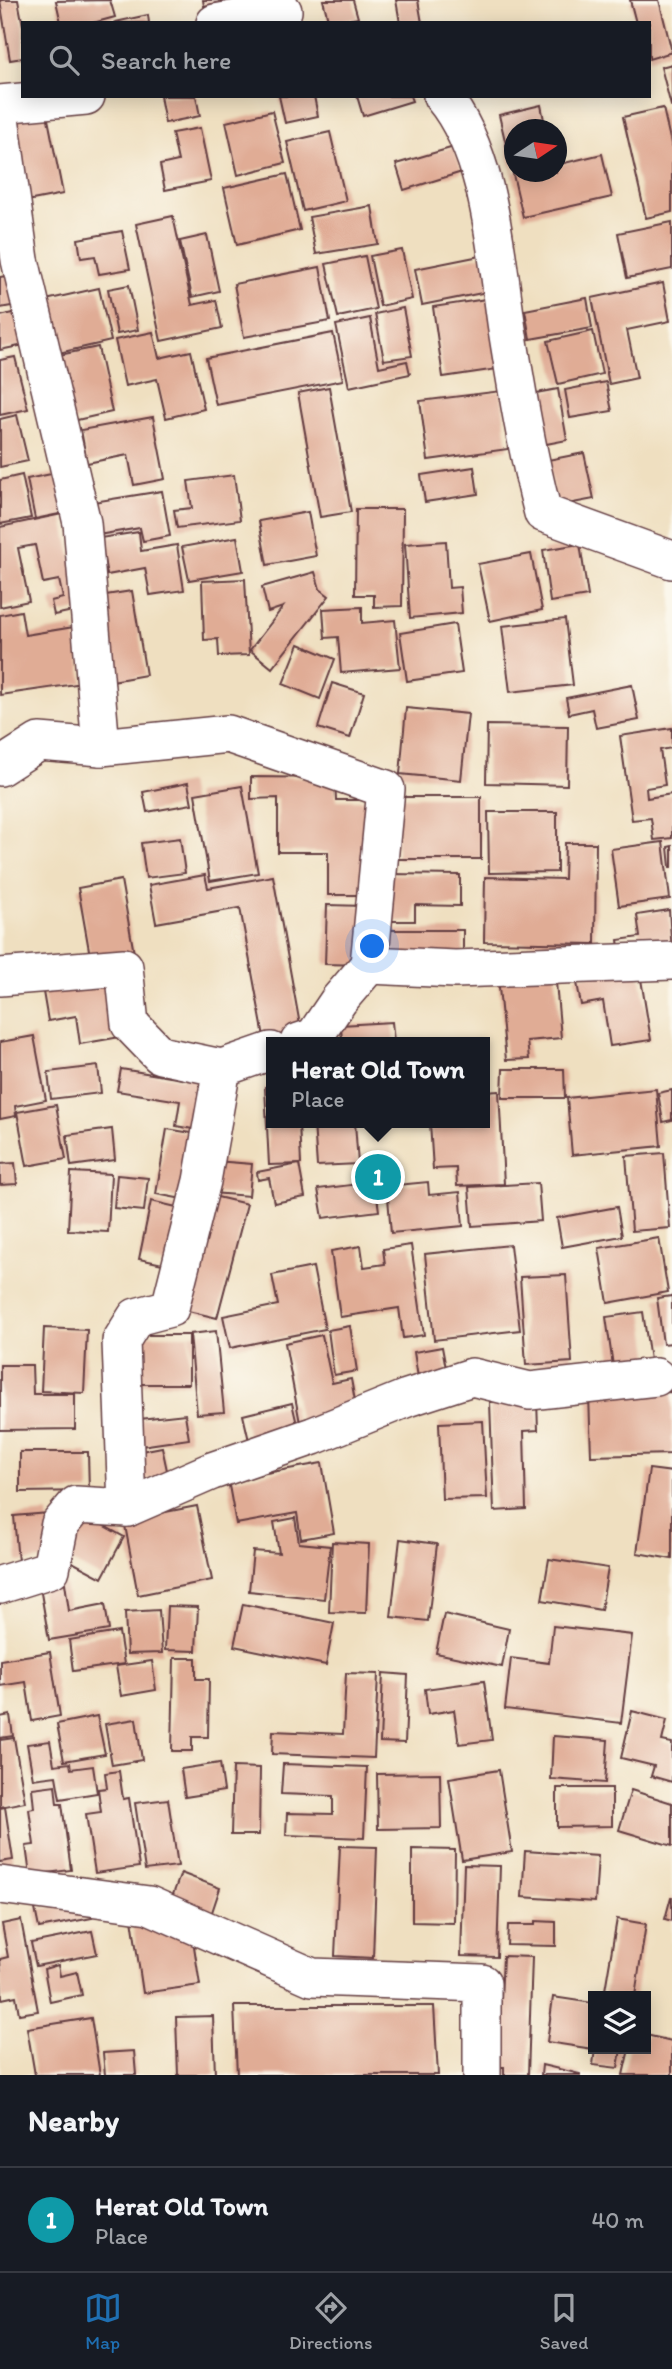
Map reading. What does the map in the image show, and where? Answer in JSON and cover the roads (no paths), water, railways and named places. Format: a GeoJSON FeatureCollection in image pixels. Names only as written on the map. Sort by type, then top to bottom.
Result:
{"type":"FeatureCollection","features":[{"type":"Feature","properties":{"kind":"street"},"geometry":{"type":"LineString","coordinates":[[228,21],[291,11]]}},
{"type":"Feature","properties":{"kind":"street"},"geometry":{"type":"LineString","coordinates":[[0,104],[64,98]]}},
{"type":"Feature","properties":{"kind":"street"},"geometry":{"type":"LineString","coordinates":[[444,98],[461,119],[488,204],[526,447],[543,513],[672,560]]}},
{"type":"Feature","properties":{"kind":"street"},"geometry":{"type":"LineString","coordinates":[[0,118],[20,260],[82,523],[101,747]]}},
{"type":"Feature","properties":{"kind":"street"},"geometry":{"type":"LineString","coordinates":[[0,767],[39,742],[101,747],[228,734],[386,789],[369,965],[339,1000],[314,1037]]}},
{"type":"Feature","properties":{"kind":"street"},"geometry":{"type":"LineString","coordinates":[[369,965],[455,969],[672,961]]}},
{"type":"Feature","properties":{"kind":"street"},"geometry":{"type":"LineString","coordinates":[[0,977],[124,967],[130,1024],[160,1055],[222,1068],[266,1053]]}},
{"type":"Feature","properties":{"kind":"street"},"geometry":{"type":"LineString","coordinates":[[127,1508],[121,1341],[136,1317],[170,1308],[202,1181],[222,1068]]}},
{"type":"Feature","properties":{"kind":"street"},"geometry":{"type":"LineString","coordinates":[[0,1585],[51,1569],[60,1524],[76,1505],[127,1508],[212,1471],[313,1436],[407,1398],[472,1377],[530,1391],[656,1377]]}},
{"type":"Feature","properties":{"kind":"street"},"geometry":{"type":"LineString","coordinates":[[0,1885],[149,1905],[312,1978],[482,1983],[482,2075]]}},
{"type":"Feature","properties":{"kind":"place","name":"Herat Old Town"},"geometry":{"type":"Point","coordinates":[378,1177]}}]}
